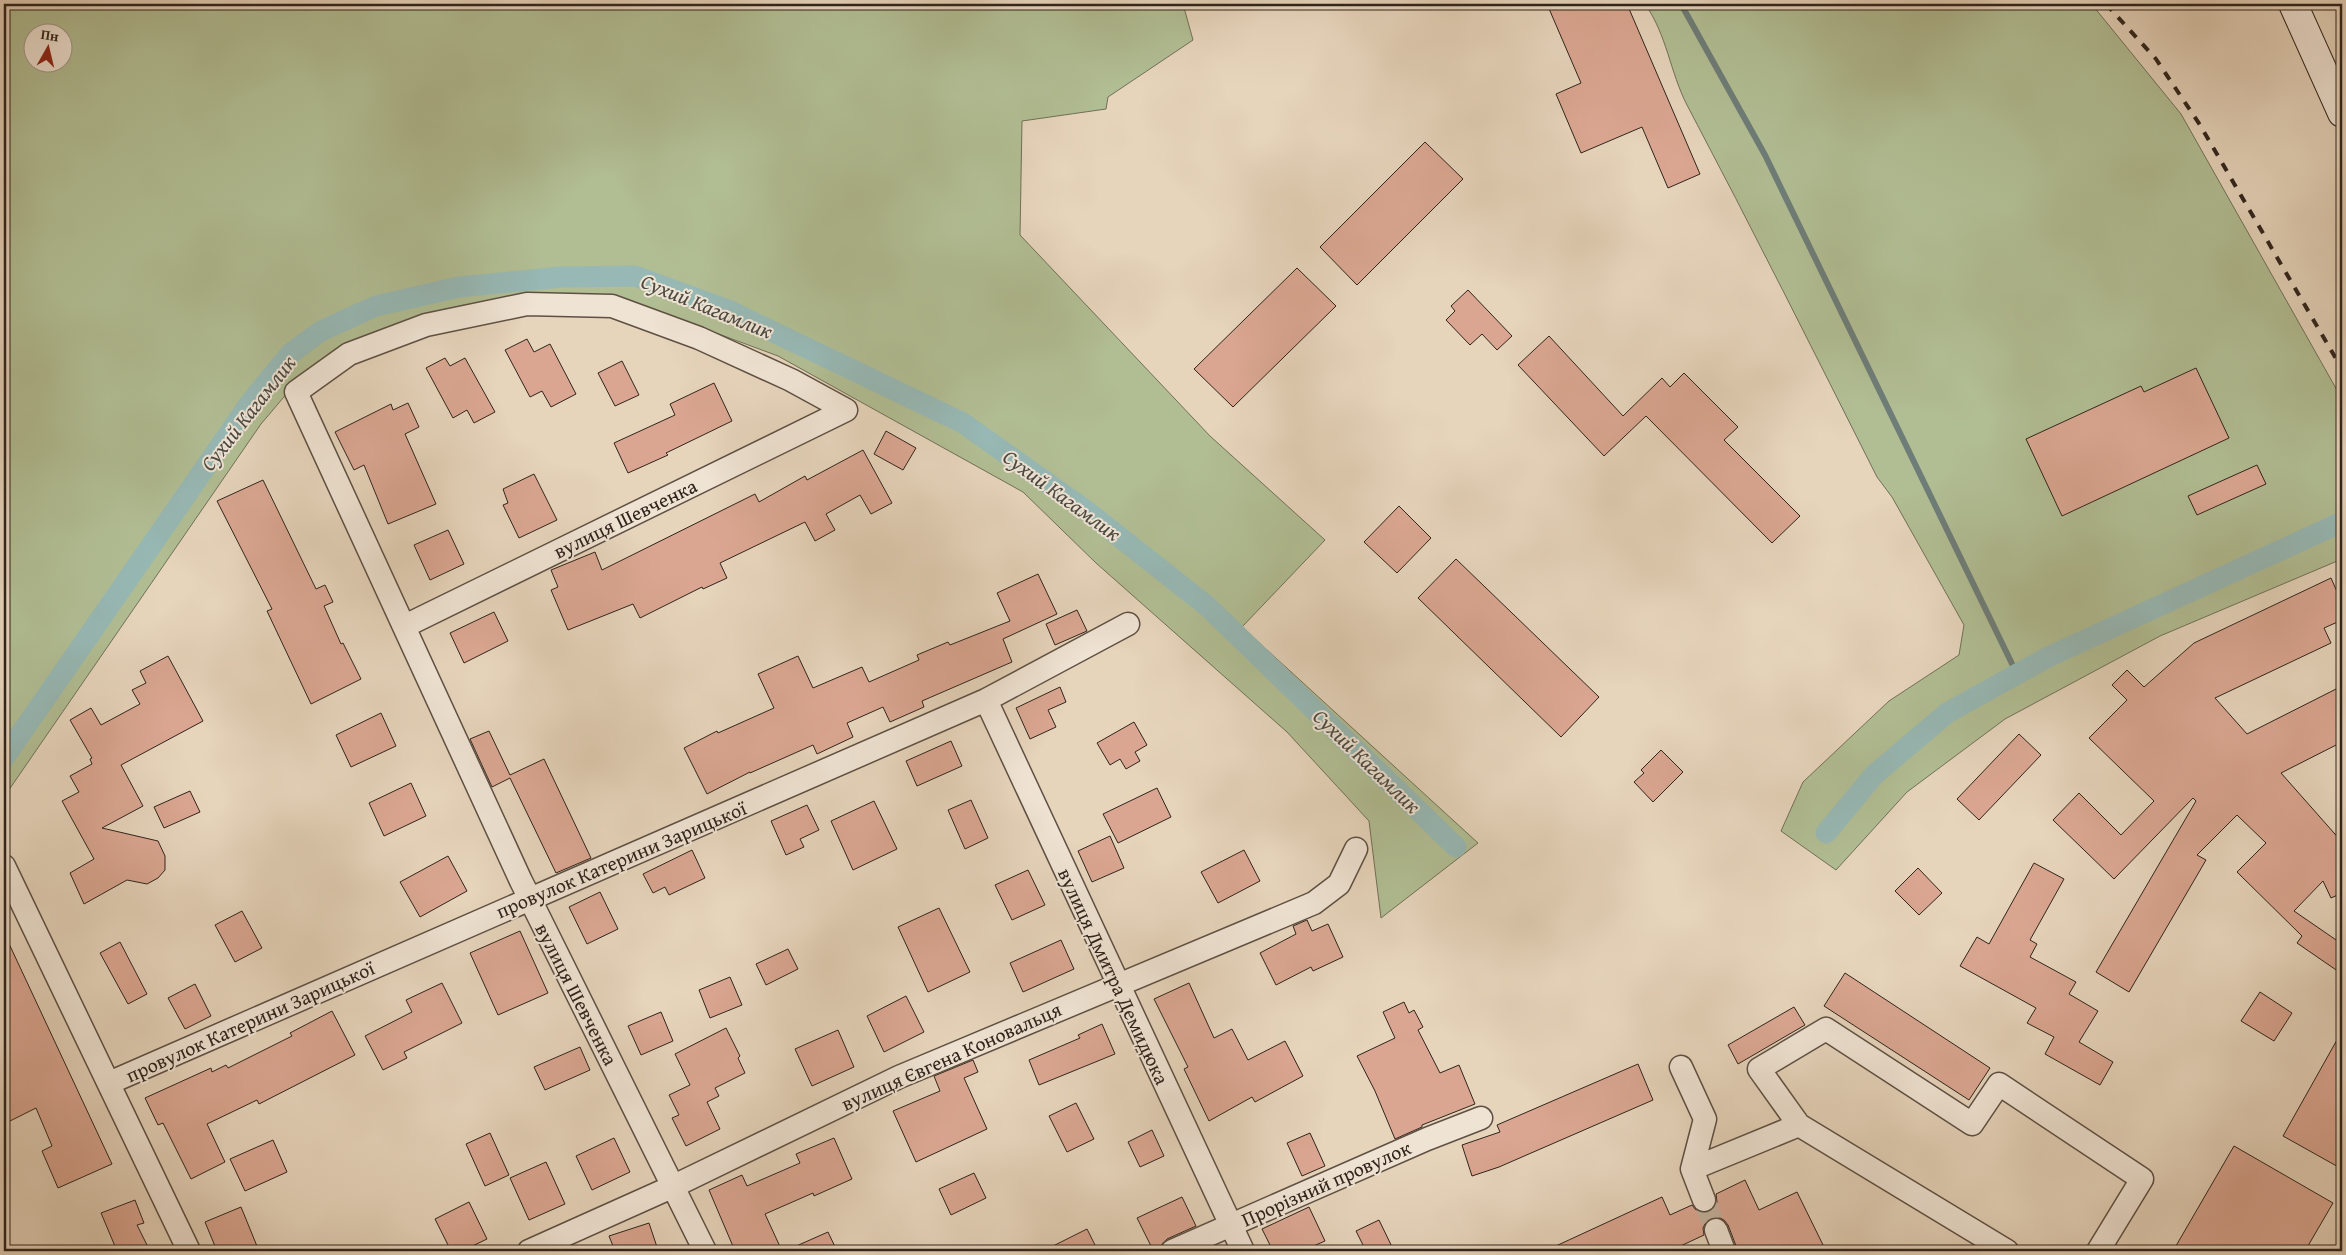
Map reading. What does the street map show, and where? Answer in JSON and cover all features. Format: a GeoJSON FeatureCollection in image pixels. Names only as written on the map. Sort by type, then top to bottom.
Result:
{"type":"FeatureCollection","features":[{"type":"Feature","properties":{"kind":"street"},"geometry":{"type":"LineString","coordinates":[[2293,4],[2342,113]]}},
{"type":"Feature","properties":{"kind":"street","name":"вулиця Шевченка"},"geometry":{"type":"LineString","coordinates":[[405,626],[846,410],[791,380],[699,338],[612,306],[527,304],[426,325],[349,354],[296,392],[529,898],[705,1251]]}},
{"type":"Feature","properties":{"kind":"street","name":"провулок Катерини Зарицької"},"geometry":{"type":"LineString","coordinates":[[108,1083],[986,700],[1128,624]]}},
{"type":"Feature","properties":{"kind":"street","name":"вулиця Дмитра Демидюка"},"geometry":{"type":"LineString","coordinates":[[986,700],[1243,1251]]}},
{"type":"Feature","properties":{"kind":"street","name":"вулиця Євгена Коновальця"},"geometry":{"type":"LineString","coordinates":[[529,1251],[674,1186],[899,1077],[1118,983],[1314,903],[1339,884],[1356,849]]}},
{"type":"Feature","properties":{"kind":"street"},"geometry":{"type":"LineString","coordinates":[[4,866],[189,1251]]}},
{"type":"Feature","properties":{"kind":"street"},"geometry":{"type":"LineString","coordinates":[[2007,1251],[1799,1125],[1759,1069],[1826,1029],[1972,1124],[1999,1084],[2142,1179],[2098,1251]]}},
{"type":"Feature","properties":{"kind":"street"},"geometry":{"type":"LineString","coordinates":[[1681,1067],[1705,1119],[1692,1169],[1704,1200]]}},
{"type":"Feature","properties":{"kind":"street","name":"Прорізний провулок"},"geometry":{"type":"LineString","coordinates":[[1172,1251],[1427,1139],[1481,1118]]}},
{"type":"Feature","properties":{"kind":"street"},"geometry":{"type":"LineString","coordinates":[[1692,1169],[1799,1125]]}},
{"type":"Feature","properties":{"kind":"street"},"geometry":{"type":"LineString","coordinates":[[1716,1230],[1724,1251]]}},
{"type":"Feature","properties":{"kind":"green space"},"geometry":{"type":"Polygon","coordinates":[[[4,4],[1183,4],[1193,40],[1108,97],[1106,109],[1022,121],[1020,235],[1210,436],[1325,540],[1242,627],[1478,843],[1381,918],[1369,821],[1287,732],[1096,563],[1023,492],[778,356],[627,300],[512,301],[300,378],[261,424],[4,797],[4,4]]]}},
{"type":"Feature","properties":{"kind":"green space"},"geometry":{"type":"Polygon","coordinates":[[[1645,4],[2089,4],[2094,7],[2181,114],[2342,399],[2342,559],[2160,636],[2005,719],[1907,792],[1836,870],[1781,831],[1803,782],[1889,701],[1959,655],[1964,625],[1892,497],[1877,477],[1687,105],[1658,28],[1645,4]]]}},
{"type":"Feature","properties":{"kind":"building"},"geometry":{"type":"Polygon","coordinates":[[[1547,4],[1627,4],[1700,174],[1668,188],[1642,127],[1581,153],[1556,94],[1581,83],[1547,4]]]}},
{"type":"Feature","properties":{"kind":"building"},"geometry":{"type":"Polygon","coordinates":[[[1425,142],[1463,179],[1357,285],[1320,247],[1425,142]]]}},
{"type":"Feature","properties":{"kind":"building"},"geometry":{"type":"Polygon","coordinates":[[[1297,268],[1336,306],[1233,407],[1194,369],[1297,268]]]}},
{"type":"Feature","properties":{"kind":"building"},"geometry":{"type":"Polygon","coordinates":[[[1468,290],[1512,336],[1497,350],[1482,334],[1470,345],[1446,320],[1455,311],[1451,306],[1468,290]]]}},
{"type":"Feature","properties":{"kind":"building"},"geometry":{"type":"Polygon","coordinates":[[[1549,336],[1623,416],[1662,378],[1670,387],[1684,373],[1738,427],[1724,440],[1800,516],[1772,543],[1646,416],[1604,456],[1518,365],[1549,336]]]}},
{"type":"Feature","properties":{"kind":"building"},"geometry":{"type":"Polygon","coordinates":[[[527,339],[534,352],[550,344],[576,394],[551,407],[542,391],[530,397],[505,350],[527,339]]]}},
{"type":"Feature","properties":{"kind":"building"},"geometry":{"type":"Polygon","coordinates":[[[445,358],[450,366],[465,358],[495,412],[474,423],[467,410],[453,418],[426,368],[445,358]]]}},
{"type":"Feature","properties":{"kind":"building"},"geometry":{"type":"Polygon","coordinates":[[[622,361],[639,395],[615,406],[598,373],[622,361]]]}},
{"type":"Feature","properties":{"kind":"building"},"geometry":{"type":"Polygon","coordinates":[[[2196,368],[2229,438],[2062,516],[2026,439],[2141,386],[2144,392],[2196,368]]]}},
{"type":"Feature","properties":{"kind":"building"},"geometry":{"type":"Polygon","coordinates":[[[714,383],[732,421],[666,453],[668,455],[628,473],[614,443],[675,415],[670,404],[714,383]]]}},
{"type":"Feature","properties":{"kind":"building"},"geometry":{"type":"Polygon","coordinates":[[[408,403],[419,427],[405,434],[436,504],[388,524],[364,465],[354,470],[335,432],[391,404],[393,410],[408,403]]]}},
{"type":"Feature","properties":{"kind":"building"},"geometry":{"type":"Polygon","coordinates":[[[886,431],[916,448],[903,470],[874,454],[886,431]]]}},
{"type":"Feature","properties":{"kind":"building"},"geometry":{"type":"Polygon","coordinates":[[[863,450],[892,503],[871,514],[860,495],[826,514],[835,530],[815,541],[805,522],[720,563],[727,578],[703,589],[702,587],[640,618],[633,604],[568,630],[551,590],[558,587],[551,570],[595,552],[602,570],[755,494],[759,502],[805,476],[807,480],[863,450]]]}},
{"type":"Feature","properties":{"kind":"building"},"geometry":{"type":"Polygon","coordinates":[[[2257,465],[2266,484],[2197,515],[2188,496],[2257,465]]]}},
{"type":"Feature","properties":{"kind":"building"},"geometry":{"type":"Polygon","coordinates":[[[534,474],[557,520],[519,538],[503,505],[508,503],[503,489],[534,474]]]}},
{"type":"Feature","properties":{"kind":"building"},"geometry":{"type":"Polygon","coordinates":[[[263,480],[316,589],[325,585],[333,602],[324,606],[341,644],[343,643],[361,679],[311,704],[267,611],[272,609],[217,501],[263,480]]]}},
{"type":"Feature","properties":{"kind":"building"},"geometry":{"type":"Polygon","coordinates":[[[1399,506],[1431,538],[1397,573],[1364,542],[1399,506]]]}},
{"type":"Feature","properties":{"kind":"building"},"geometry":{"type":"Polygon","coordinates":[[[448,530],[464,564],[430,580],[414,545],[448,530]]]}},
{"type":"Feature","properties":{"kind":"building"},"geometry":{"type":"Polygon","coordinates":[[[1456,559],[1599,697],[1561,737],[1418,598],[1456,559]]]}},
{"type":"Feature","properties":{"kind":"building"},"geometry":{"type":"Polygon","coordinates":[[[1038,574],[1057,614],[1003,639],[1012,662],[922,701],[924,707],[890,722],[883,707],[847,723],[853,737],[817,754],[813,745],[750,772],[707,794],[684,748],[717,731],[718,733],[774,708],[758,674],[798,656],[813,688],[862,667],[869,682],[919,660],[917,655],[948,642],[950,645],[1010,621],[997,593],[1038,574]]]}},
{"type":"Feature","properties":{"kind":"building"},"geometry":{"type":"Polygon","coordinates":[[[2331,578],[2342,603],[2342,620],[2324,628],[2331,643],[2215,698],[2247,734],[2342,686],[2342,742],[2281,773],[2342,842],[2342,893],[2331,898],[2323,881],[2294,911],[2342,944],[2342,974],[2297,943],[2302,936],[2237,872],[2266,843],[2237,815],[2197,855],[2206,860],[2129,992],[2096,972],[2196,801],[2193,798],[2114,879],[2053,820],[2079,793],[2121,835],[2154,801],[2089,738],[2127,700],[2112,685],[2127,670],[2144,687],[2194,643],[2331,578]]]}},
{"type":"Feature","properties":{"kind":"building"},"geometry":{"type":"Polygon","coordinates":[[[1077,610],[1087,631],[1055,645],[1046,624],[1077,610]]]}},
{"type":"Feature","properties":{"kind":"building"},"geometry":{"type":"Polygon","coordinates":[[[494,612],[508,641],[464,663],[450,633],[494,612]]]}},
{"type":"Feature","properties":{"kind":"building"},"geometry":{"type":"Polygon","coordinates":[[[168,656],[203,721],[121,765],[143,806],[102,828],[158,841],[165,856],[165,870],[158,878],[147,884],[127,880],[84,904],[70,873],[94,859],[62,801],[79,792],[70,776],[92,764],[90,759],[92,758],[70,720],[91,708],[101,725],[140,704],[132,690],[146,683],[140,671],[168,656]]]}},
{"type":"Feature","properties":{"kind":"building"},"geometry":{"type":"Polygon","coordinates":[[[1060,687],[1066,702],[1048,710],[1056,727],[1030,739],[1016,708],[1060,687]]]}},
{"type":"Feature","properties":{"kind":"building"},"geometry":{"type":"Polygon","coordinates":[[[381,713],[396,746],[351,767],[336,735],[381,713]]]}},
{"type":"Feature","properties":{"kind":"building"},"geometry":{"type":"Polygon","coordinates":[[[1134,722],[1147,745],[1135,752],[1140,761],[1126,769],[1120,759],[1110,765],[1097,743],[1134,722]]]}},
{"type":"Feature","properties":{"kind":"building"},"geometry":{"type":"Polygon","coordinates":[[[489,731],[510,775],[544,759],[591,858],[556,873],[510,778],[492,787],[470,739],[489,731]]]}},
{"type":"Feature","properties":{"kind":"building"},"geometry":{"type":"Polygon","coordinates":[[[2019,734],[2041,755],[1979,820],[1957,799],[2019,734]]]}},
{"type":"Feature","properties":{"kind":"building"},"geometry":{"type":"Polygon","coordinates":[[[951,741],[962,766],[917,786],[906,761],[951,741]]]}},
{"type":"Feature","properties":{"kind":"building"},"geometry":{"type":"Polygon","coordinates":[[[1661,750],[1683,772],[1653,802],[1634,782],[1644,773],[1641,770],[1661,750]]]}},
{"type":"Feature","properties":{"kind":"building"},"geometry":{"type":"Polygon","coordinates":[[[411,783],[426,816],[384,836],[369,803],[411,783]]]}},
{"type":"Feature","properties":{"kind":"building"},"geometry":{"type":"Polygon","coordinates":[[[1157,788],[1171,817],[1118,843],[1103,814],[1157,788]]]}},
{"type":"Feature","properties":{"kind":"building"},"geometry":{"type":"Polygon","coordinates":[[[190,791],[200,812],[164,828],[154,807],[190,791]]]}},
{"type":"Feature","properties":{"kind":"building"},"geometry":{"type":"Polygon","coordinates":[[[971,800],[988,838],[965,849],[948,810],[971,800]]]}},
{"type":"Feature","properties":{"kind":"building"},"geometry":{"type":"Polygon","coordinates":[[[874,801],[897,849],[853,870],[831,821],[874,801]]]}},
{"type":"Feature","properties":{"kind":"building"},"geometry":{"type":"Polygon","coordinates":[[[807,805],[819,830],[800,839],[804,847],[786,855],[771,821],[807,805]]]}},
{"type":"Feature","properties":{"kind":"building"},"geometry":{"type":"Polygon","coordinates":[[[1110,836],[1124,868],[1092,882],[1078,851],[1110,836]]]}},
{"type":"Feature","properties":{"kind":"building"},"geometry":{"type":"Polygon","coordinates":[[[692,850],[705,878],[669,895],[665,887],[653,893],[643,874],[692,850]]]}},
{"type":"Feature","properties":{"kind":"building"},"geometry":{"type":"Polygon","coordinates":[[[1244,850],[1260,881],[1218,903],[1201,872],[1244,850]]]}},
{"type":"Feature","properties":{"kind":"building"},"geometry":{"type":"Polygon","coordinates":[[[448,856],[467,891],[420,917],[400,882],[448,856]]]}},
{"type":"Feature","properties":{"kind":"building"},"geometry":{"type":"Polygon","coordinates":[[[2034,863],[2064,879],[2030,940],[2037,944],[2030,957],[2076,982],[2069,994],[2098,1011],[2079,1042],[2113,1062],[2100,1085],[2045,1054],[2054,1037],[2027,1023],[2036,1008],[1960,966],[1977,937],[1989,944],[2034,863]]]}},
{"type":"Feature","properties":{"kind":"building"},"geometry":{"type":"Polygon","coordinates":[[[1918,868],[1942,893],[1919,915],[1895,891],[1918,868]]]}},
{"type":"Feature","properties":{"kind":"building"},"geometry":{"type":"Polygon","coordinates":[[[1028,870],[1045,905],[1012,920],[995,885],[1028,870]]]}},
{"type":"Feature","properties":{"kind":"building"},"geometry":{"type":"Polygon","coordinates":[[[600,892],[618,929],[587,944],[569,907],[600,892]]]}},
{"type":"Feature","properties":{"kind":"building"},"geometry":{"type":"Polygon","coordinates":[[[939,908],[970,972],[928,992],[898,927],[939,908]]]}},
{"type":"Feature","properties":{"kind":"building"},"geometry":{"type":"Polygon","coordinates":[[[242,911],[262,948],[235,962],[215,925],[242,911]]]}},
{"type":"Feature","properties":{"kind":"building"},"geometry":{"type":"Polygon","coordinates":[[[1307,920],[1312,931],[1328,924],[1343,957],[1313,971],[1311,967],[1276,985],[1260,953],[1296,934],[1293,926],[1307,920]]]}},
{"type":"Feature","properties":{"kind":"building"},"geometry":{"type":"Polygon","coordinates":[[[520,931],[548,993],[498,1015],[470,953],[520,931]]]}},
{"type":"Feature","properties":{"kind":"building"},"geometry":{"type":"Polygon","coordinates":[[[4,933],[112,1164],[58,1188],[42,1151],[52,1146],[36,1108],[4,1124],[4,933]]]}},
{"type":"Feature","properties":{"kind":"building"},"geometry":{"type":"Polygon","coordinates":[[[1061,940],[1074,969],[1023,992],[1010,963],[1061,940]]]}},
{"type":"Feature","properties":{"kind":"building"},"geometry":{"type":"Polygon","coordinates":[[[120,942],[147,994],[128,1004],[100,953],[120,942]]]}},
{"type":"Feature","properties":{"kind":"building"},"geometry":{"type":"Polygon","coordinates":[[[788,949],[798,969],[766,985],[756,964],[788,949]]]}},
{"type":"Feature","properties":{"kind":"building"},"geometry":{"type":"Polygon","coordinates":[[[1845,973],[1990,1068],[1969,1100],[1824,1006],[1845,973]]]}},
{"type":"Feature","properties":{"kind":"building"},"geometry":{"type":"Polygon","coordinates":[[[730,977],[742,1005],[710,1018],[699,990],[730,977]]]}},
{"type":"Feature","properties":{"kind":"building"},"geometry":{"type":"Polygon","coordinates":[[[442,983],[462,1023],[404,1052],[407,1058],[383,1070],[365,1036],[412,1012],[406,1000],[442,983]]]}},
{"type":"Feature","properties":{"kind":"building"},"geometry":{"type":"Polygon","coordinates":[[[1189,983],[1214,1038],[1232,1029],[1248,1060],[1285,1041],[1303,1076],[1255,1102],[1252,1097],[1209,1121],[1184,1069],[1188,1067],[1154,999],[1189,983]]]}},
{"type":"Feature","properties":{"kind":"building"},"geometry":{"type":"Polygon","coordinates":[[[195,984],[211,1016],[185,1029],[168,998],[195,984]]]}},
{"type":"Feature","properties":{"kind":"building"},"geometry":{"type":"Polygon","coordinates":[[[2260,992],[2292,1013],[2274,1041],[2241,1021],[2260,992]]]}},
{"type":"Feature","properties":{"kind":"building"},"geometry":{"type":"Polygon","coordinates":[[[906,996],[924,1032],[884,1052],[867,1016],[906,996]]]}},
{"type":"Feature","properties":{"kind":"building"},"geometry":{"type":"Polygon","coordinates":[[[1404,1002],[1409,1013],[1414,1010],[1423,1027],[1418,1030],[1440,1073],[1459,1065],[1475,1104],[1422,1125],[1422,1127],[1395,1139],[1375,1091],[1357,1056],[1395,1038],[1383,1012],[1404,1002]]]}},
{"type":"Feature","properties":{"kind":"building"},"geometry":{"type":"Polygon","coordinates":[[[1794,1007],[1805,1025],[1738,1064],[1728,1045],[1794,1007]]]}},
{"type":"Feature","properties":{"kind":"building"},"geometry":{"type":"Polygon","coordinates":[[[332,1011],[355,1055],[259,1104],[257,1100],[207,1124],[225,1162],[191,1179],[163,1123],[158,1125],[145,1098],[211,1068],[212,1072],[226,1065],[228,1068],[292,1036],[290,1033],[332,1011]]]}},
{"type":"Feature","properties":{"kind":"building"},"geometry":{"type":"Polygon","coordinates":[[[661,1012],[673,1041],[641,1055],[628,1026],[661,1012]]]}},
{"type":"Feature","properties":{"kind":"building"},"geometry":{"type":"Polygon","coordinates":[[[1102,1024],[1115,1054],[1039,1085],[1029,1060],[1080,1038],[1078,1035],[1102,1024]]]}},
{"type":"Feature","properties":{"kind":"building"},"geometry":{"type":"Polygon","coordinates":[[[726,1028],[740,1056],[738,1058],[745,1073],[715,1088],[719,1096],[707,1102],[720,1129],[686,1146],[672,1118],[679,1115],[669,1095],[690,1085],[675,1054],[726,1028]]]}},
{"type":"Feature","properties":{"kind":"building"},"geometry":{"type":"Polygon","coordinates":[[[838,1030],[854,1067],[812,1086],[795,1049],[838,1030]]]}},
{"type":"Feature","properties":{"kind":"building"},"geometry":{"type":"Polygon","coordinates":[[[2342,1031],[2342,1169],[2283,1136],[2342,1031]]]}},
{"type":"Feature","properties":{"kind":"building"},"geometry":{"type":"Polygon","coordinates":[[[580,1047],[590,1070],[545,1090],[534,1067],[580,1047]]]}},
{"type":"Feature","properties":{"kind":"building"},"geometry":{"type":"Polygon","coordinates":[[[973,1060],[978,1072],[964,1078],[987,1129],[916,1162],[893,1111],[940,1091],[934,1076],[973,1060]]]}},
{"type":"Feature","properties":{"kind":"building"},"geometry":{"type":"Polygon","coordinates":[[[1638,1064],[1653,1100],[1499,1167],[1472,1176],[1462,1145],[1500,1132],[1497,1125],[1638,1064]]]}},
{"type":"Feature","properties":{"kind":"building"},"geometry":{"type":"Polygon","coordinates":[[[1076,1103],[1094,1139],[1067,1152],[1049,1116],[1076,1103]]]}},
{"type":"Feature","properties":{"kind":"building"},"geometry":{"type":"Polygon","coordinates":[[[1152,1130],[1164,1156],[1140,1167],[1128,1142],[1152,1130]]]}},
{"type":"Feature","properties":{"kind":"building"},"geometry":{"type":"Polygon","coordinates":[[[490,1133],[509,1175],[485,1186],[466,1144],[490,1133]]]}},
{"type":"Feature","properties":{"kind":"building"},"geometry":{"type":"Polygon","coordinates":[[[1310,1133],[1325,1166],[1302,1176],[1287,1143],[1310,1133]]]}},
{"type":"Feature","properties":{"kind":"building"},"geometry":{"type":"Polygon","coordinates":[[[614,1138],[630,1172],[592,1190],[576,1156],[614,1138]]]}},
{"type":"Feature","properties":{"kind":"building"},"geometry":{"type":"Polygon","coordinates":[[[834,1138],[852,1179],[814,1196],[813,1193],[765,1214],[782,1251],[735,1251],[709,1190],[742,1175],[747,1186],[800,1163],[796,1154],[834,1138]]]}},
{"type":"Feature","properties":{"kind":"building"},"geometry":{"type":"Polygon","coordinates":[[[273,1140],[287,1172],[245,1191],[230,1159],[273,1140]]]}},
{"type":"Feature","properties":{"kind":"building"},"geometry":{"type":"Polygon","coordinates":[[[2234,1146],[2333,1203],[2305,1251],[2173,1251],[2234,1146]]]}},
{"type":"Feature","properties":{"kind":"building"},"geometry":{"type":"Polygon","coordinates":[[[546,1162],[565,1204],[529,1220],[510,1178],[546,1162]]]}},
{"type":"Feature","properties":{"kind":"building"},"geometry":{"type":"Polygon","coordinates":[[[974,1173],[986,1198],[951,1215],[939,1189],[974,1173]]]}},
{"type":"Feature","properties":{"kind":"building"},"geometry":{"type":"Polygon","coordinates":[[[1745,1180],[1759,1210],[1797,1192],[1826,1251],[1738,1251],[1728,1225],[1718,1217],[1711,1218],[1706,1222],[1703,1228],[1704,1235],[1670,1251],[1545,1251],[1662,1197],[1670,1215],[1692,1205],[1696,1210],[1708,1212],[1714,1209],[1717,1202],[1716,1194],[1745,1180]]]}},
{"type":"Feature","properties":{"kind":"building"},"geometry":{"type":"Polygon","coordinates":[[[1182,1197],[1196,1226],[1167,1239],[1160,1247],[1153,1250],[1137,1218],[1182,1197]]]}},
{"type":"Feature","properties":{"kind":"building"},"geometry":{"type":"Polygon","coordinates":[[[135,1200],[144,1223],[137,1225],[150,1251],[117,1251],[101,1213],[135,1200]]]}},
{"type":"Feature","properties":{"kind":"building"},"geometry":{"type":"Polygon","coordinates":[[[469,1202],[487,1239],[462,1251],[451,1251],[435,1219],[469,1202]]]}},
{"type":"Feature","properties":{"kind":"building"},"geometry":{"type":"Polygon","coordinates":[[[241,1207],[259,1251],[217,1251],[205,1222],[241,1207]]]}},
{"type":"Feature","properties":{"kind":"building"},"geometry":{"type":"Polygon","coordinates":[[[1309,1207],[1325,1241],[1302,1251],[1273,1251],[1262,1229],[1309,1207]]]}},
{"type":"Feature","properties":{"kind":"building"},"geometry":{"type":"Polygon","coordinates":[[[1379,1220],[1394,1251],[1366,1251],[1356,1231],[1379,1220]]]}},
{"type":"Feature","properties":{"kind":"building"},"geometry":{"type":"Polygon","coordinates":[[[649,1223],[657,1247],[644,1251],[615,1251],[609,1236],[649,1223]]]}},
{"type":"Feature","properties":{"kind":"building"},"geometry":{"type":"Polygon","coordinates":[[[1087,1229],[1098,1251],[1043,1251],[1087,1229]]]}},
{"type":"Feature","properties":{"kind":"building"},"geometry":{"type":"Polygon","coordinates":[[[828,1232],[837,1251],[785,1251],[828,1232]]]}},
{"type":"Feature","properties":{"kind":"waterway"},"geometry":{"type":"LineString","coordinates":[[1681,4],[1765,155],[2017,674]]}},
{"type":"Feature","properties":{"kind":"waterway","name":"Сухий Кагамлик"},"geometry":{"type":"LineString","coordinates":[[4,758],[250,403],[291,353],[321,331],[376,306],[459,287],[561,277],[635,276],[728,310],[963,423],[1088,512],[1207,606],[1456,847]]}},
{"type":"Feature","properties":{"kind":"waterway"},"geometry":{"type":"LineString","coordinates":[[1826,833],[1874,775],[1947,713],[2048,657],[2342,522]]}},
{"type":"Feature","properties":{"kind":"tunnel"},"geometry":{"type":"LineString","coordinates":[[1704,1200],[1716,1230]]}},
{"type":"Feature","properties":{"kind":"railway"},"geometry":{"type":"LineString","coordinates":[[2106,4],[2156,59],[2200,125],[2342,369]]}}]}
